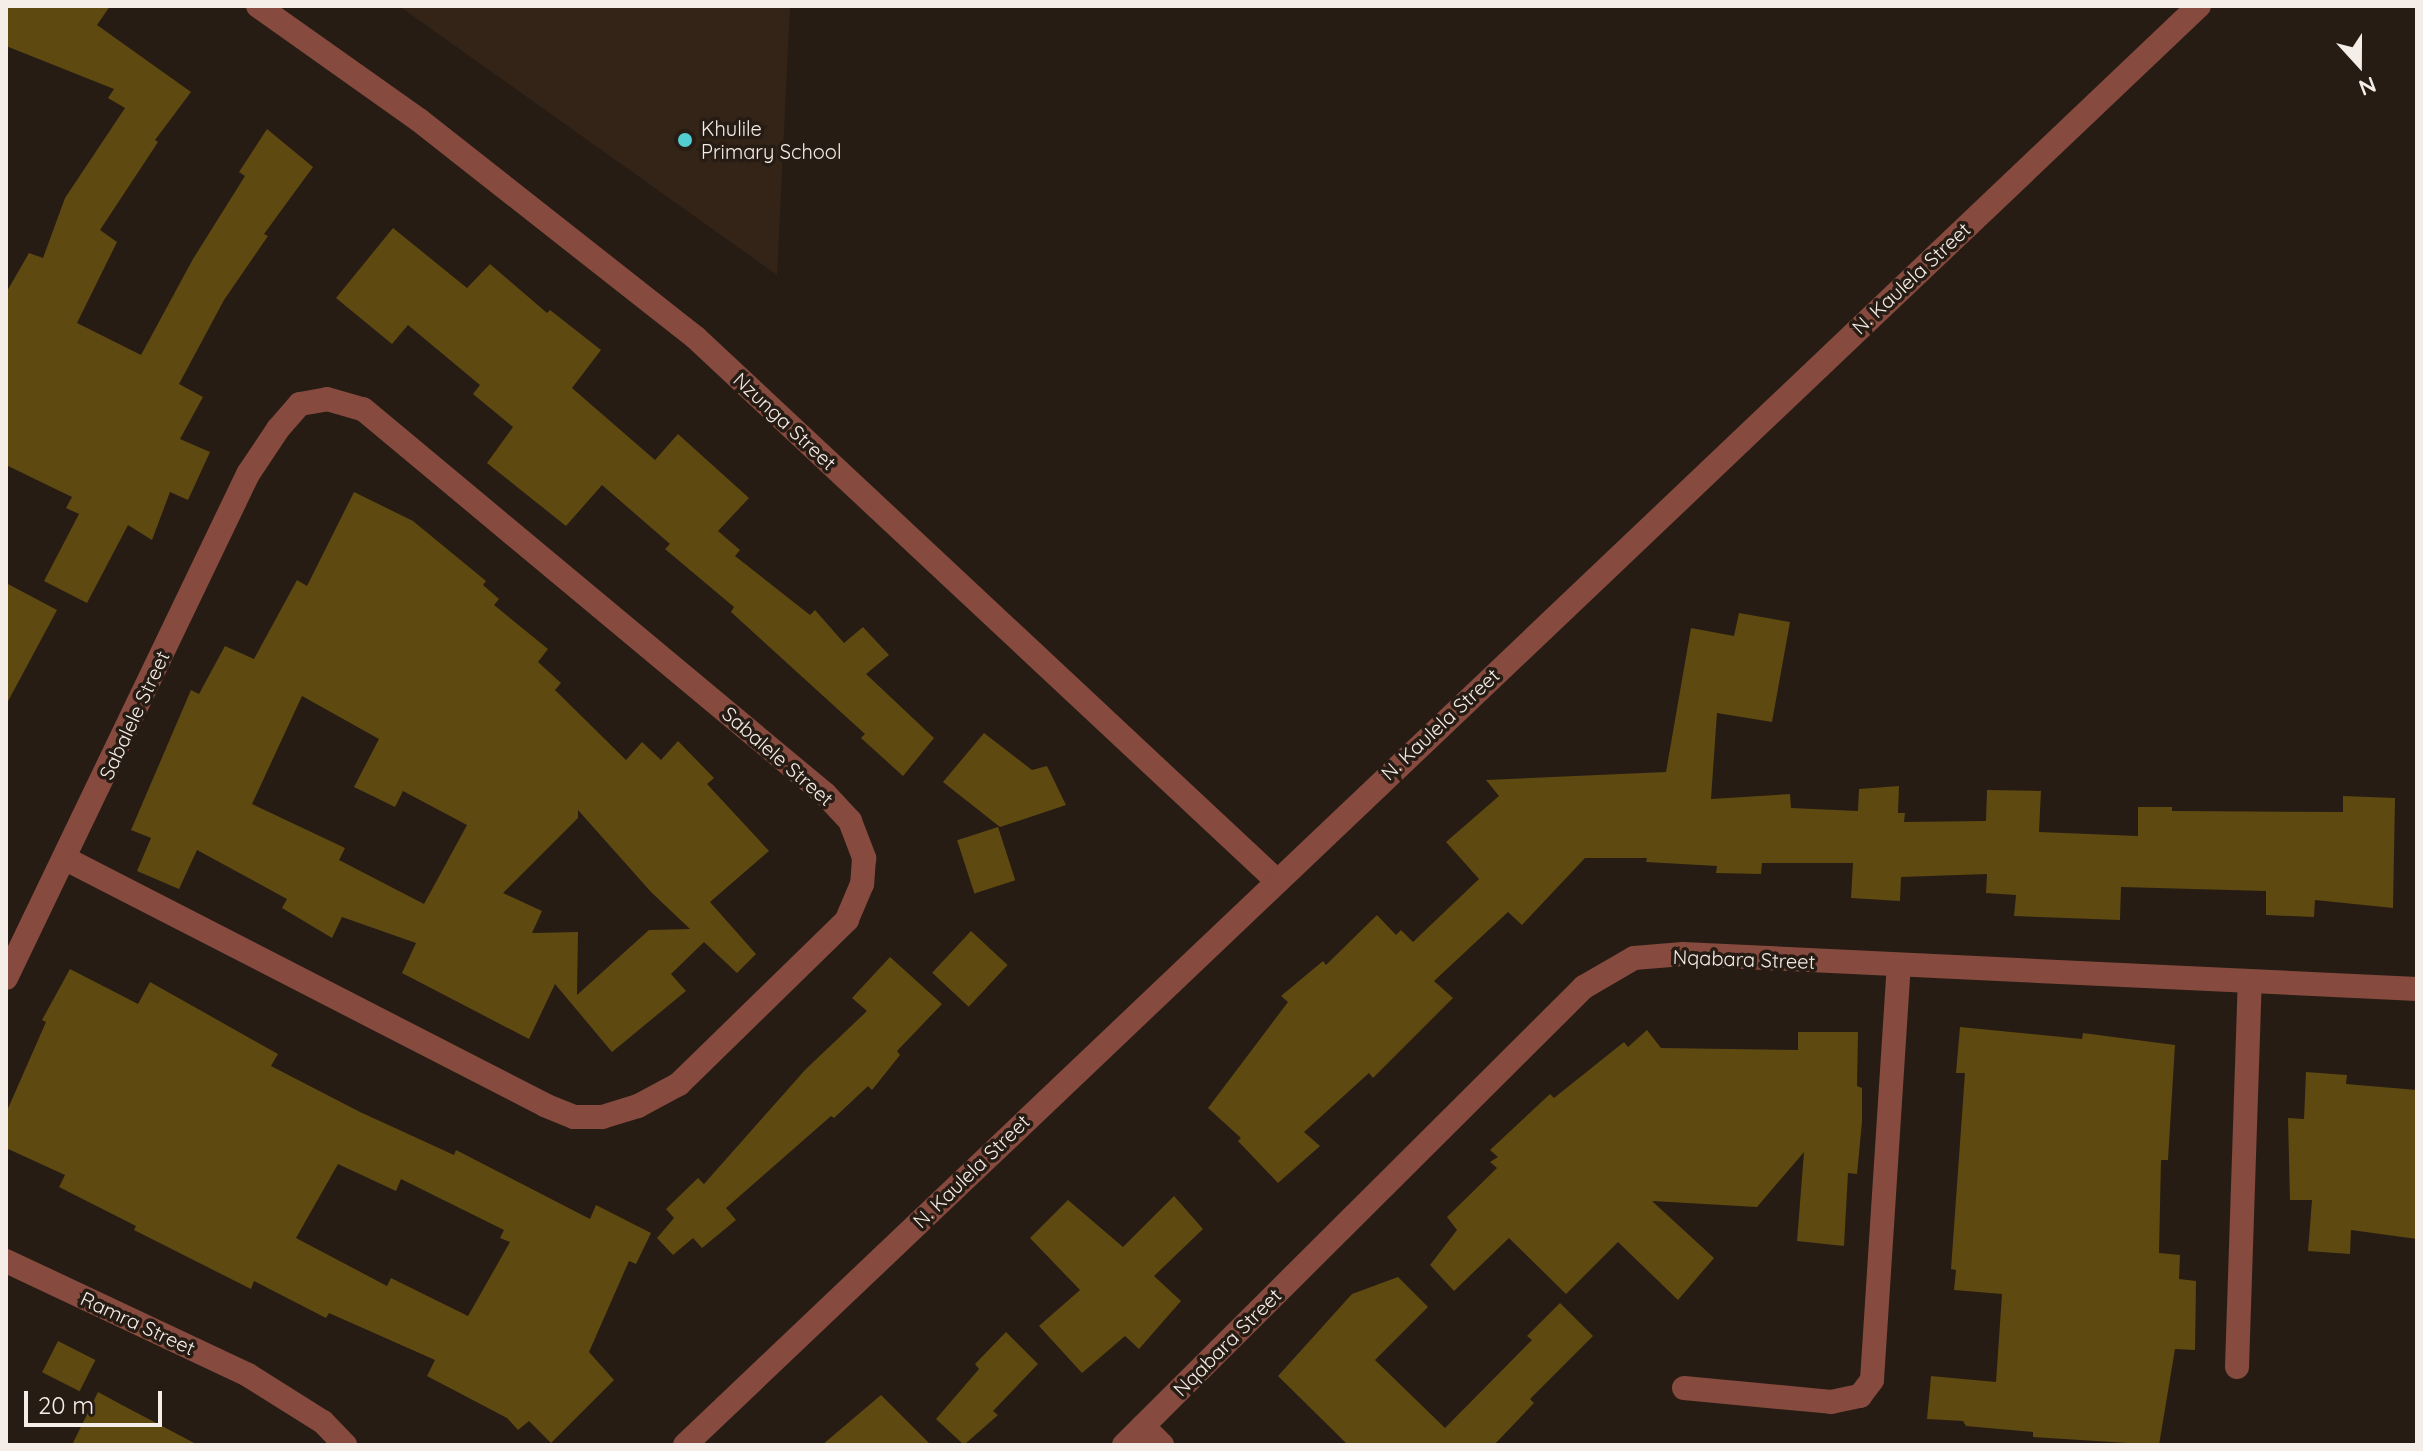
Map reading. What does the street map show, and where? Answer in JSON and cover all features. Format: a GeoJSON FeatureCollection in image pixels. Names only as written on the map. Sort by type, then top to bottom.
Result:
{"type":"FeatureCollection","features":[{"type":"Feature","properties":{"kind":"street","name":"Nzunga Street"},"geometry":{"type":"LineString","coordinates":[[258,6],[419,120],[696,338],[1276,880]]}},
{"type":"Feature","properties":{"kind":"street","name":"N. Kaulela Street"},"geometry":{"type":"LineString","coordinates":[[685,1445],[2199,6]]}},
{"type":"Feature","properties":{"kind":"street","name":"Sabalele Street"},"geometry":{"type":"LineString","coordinates":[[6,978],[66,859],[248,474],[278,429],[300,404],[327,399],[363,409],[825,794],[850,821],[864,858],[862,884],[847,920],[679,1084],[638,1106],[602,1117],[574,1117],[545,1105],[66,859]]}},
{"type":"Feature","properties":{"kind":"street","name":"Nqabara Street"},"geometry":{"type":"LineString","coordinates":[[1124,1445],[1584,987],[1634,958],[1683,954],[2417,989]]}},
{"type":"Feature","properties":{"kind":"street"},"geometry":{"type":"LineString","coordinates":[[1684,1388],[1831,1402],[1860,1396],[1872,1380],[1899,965]]}},
{"type":"Feature","properties":{"kind":"street"},"geometry":{"type":"LineString","coordinates":[[2237,1367],[2250,981]]}},
{"type":"Feature","properties":{"kind":"street","name":"Ramra Street"},"geometry":{"type":"LineString","coordinates":[[6,1261],[248,1375],[323,1422],[345,1445]]}},
{"type":"Feature","properties":{"kind":"street"},"geometry":{"type":"LineString","coordinates":[[1143,1426],[1162,1445]]}},
{"type":"Feature","properties":{"kind":"shaded area","name":"Khulile Primary School"},"geometry":{"type":"Polygon","coordinates":[[[399,6],[790,6],[777,275],[399,6]]]}},
{"type":"Feature","properties":{"kind":"building"},"geometry":{"type":"Polygon","coordinates":[[[6,6],[110,6],[97,25],[191,92],[155,140],[158,142],[100,230],[117,242],[77,323],[141,355],[193,259],[245,176],[239,172],[267,129],[313,167],[264,234],[268,236],[224,300],[179,384],[203,397],[180,439],[210,452],[188,500],[170,492],[152,540],[128,525],[87,603],[44,581],[79,514],[66,508],[72,497],[6,465],[6,293],[29,253],[43,258],[65,198],[125,108],[108,98],[114,89],[6,46],[6,6]]]}},
{"type":"Feature","properties":{"kind":"building"},"geometry":{"type":"Polygon","coordinates":[[[393,228],[467,288],[490,264],[547,313],[550,310],[601,350],[572,388],[655,460],[678,434],[749,498],[718,531],[740,550],[735,556],[810,615],[815,610],[844,643],[863,627],[889,655],[866,674],[934,738],[903,776],[861,738],[865,734],[731,612],[734,607],[665,549],[670,544],[602,485],[566,526],[487,463],[513,427],[473,394],[480,385],[408,325],[392,344],[336,298],[393,228]]]}},
{"type":"Feature","properties":{"kind":"building"},"geometry":{"type":"Polygon","coordinates":[[[354,492],[413,521],[486,581],[483,585],[499,599],[494,605],[548,649],[538,662],[561,683],[555,690],[626,760],[642,742],[661,760],[678,741],[714,778],[707,784],[769,851],[710,902],[756,954],[737,973],[704,942],[671,974],[686,991],[612,1052],[555,984],[529,1039],[402,973],[416,943],[342,917],[332,938],[282,908],[287,899],[197,850],[179,889],[137,871],[151,838],[131,830],[191,690],[199,694],[225,646],[254,659],[297,580],[307,586],[354,492]],[[302,696],[252,804],[345,848],[339,860],[424,904],[467,825],[403,791],[395,807],[354,787],[379,739],[302,696]],[[578,810],[578,818],[503,893],[542,911],[532,933],[578,932],[577,995],[649,930],[690,929],[651,892],[578,810]]]}},
{"type":"Feature","properties":{"kind":"building"},"geometry":{"type":"Polygon","coordinates":[[[6,583],[57,610],[6,705],[6,583]]]}},
{"type":"Feature","properties":{"kind":"building"},"geometry":{"type":"Polygon","coordinates":[[[1739,613],[1790,622],[1772,722],[1717,713],[1711,799],[1790,794],[1791,808],[1858,811],[1859,789],[1899,786],[1898,813],[1905,813],[1904,822],[1986,821],[1987,790],[2041,791],[2039,832],[2138,836],[2138,807],[2172,807],[2172,811],[2343,812],[2343,796],[2395,798],[2393,908],[2315,900],[2314,917],[2266,915],[2266,891],[2121,887],[2120,920],[2014,916],[2016,895],[1986,893],[1987,874],[1901,877],[1900,901],[1851,898],[1853,863],[1762,863],[1761,874],[1716,873],[1717,866],[1646,862],[1647,858],[1585,858],[1522,925],[1508,912],[1434,981],[1453,998],[1373,1078],[1369,1073],[1304,1132],[1320,1146],[1278,1183],[1238,1141],[1241,1138],[1208,1108],[1288,1002],[1281,996],[1323,961],[1326,965],[1377,915],[1396,935],[1401,930],[1413,942],[1479,879],[1446,842],[1499,796],[1486,780],[1666,772],[1691,628],[1734,636],[1739,613]]]}},
{"type":"Feature","properties":{"kind":"building"},"geometry":{"type":"Polygon","coordinates":[[[984,733],[1032,770],[1047,766],[1066,805],[1000,827],[943,782],[984,733]]]}},
{"type":"Feature","properties":{"kind":"building"},"geometry":{"type":"Polygon","coordinates":[[[998,827],[1015,880],[974,894],[957,840],[998,827]]]}},
{"type":"Feature","properties":{"kind":"building"},"geometry":{"type":"Polygon","coordinates":[[[971,931],[1008,965],[969,1007],[932,973],[971,931]]]}},
{"type":"Feature","properties":{"kind":"building"},"geometry":{"type":"Polygon","coordinates":[[[890,957],[942,1004],[897,1051],[900,1055],[872,1090],[868,1086],[726,1208],[736,1220],[702,1248],[693,1238],[673,1255],[657,1238],[674,1218],[666,1209],[698,1178],[704,1184],[805,1070],[867,1011],[852,998],[890,957]]]}},
{"type":"Feature","properties":{"kind":"building"},"geometry":{"type":"Polygon","coordinates":[[[70,969],[138,1004],[150,982],[278,1054],[271,1066],[360,1112],[454,1155],[456,1150],[590,1219],[596,1205],[651,1233],[636,1264],[629,1261],[589,1352],[614,1380],[551,1443],[529,1421],[518,1430],[507,1418],[427,1376],[435,1360],[329,1313],[326,1318],[254,1281],[251,1289],[134,1230],[136,1226],[59,1187],[65,1175],[6,1148],[6,1113],[46,1022],[42,1020],[70,969]],[[338,1164],[296,1238],[387,1286],[391,1278],[468,1316],[510,1242],[500,1238],[504,1230],[401,1179],[396,1191],[338,1164]]]}},
{"type":"Feature","properties":{"kind":"building"},"geometry":{"type":"Polygon","coordinates":[[[1960,1027],[2082,1039],[2083,1033],[2175,1045],[2168,1160],[2161,1160],[2159,1253],[2180,1255],[2179,1279],[2196,1281],[2195,1350],[2175,1349],[2159,1445],[2033,1437],[2033,1432],[1927,1419],[1931,1376],[1996,1382],[2002,1294],[1954,1290],[1956,1270],[1951,1269],[1965,1073],[1956,1073],[1960,1027]]]}},
{"type":"Feature","properties":{"kind":"building"},"geometry":{"type":"Polygon","coordinates":[[[1647,1030],[1661,1048],[1798,1050],[1798,1032],[1858,1032],[1857,1086],[1862,1088],[1862,1122],[1857,1174],[1848,1173],[1844,1246],[1797,1241],[1804,1152],[1757,1207],[1652,1201],[1714,1258],[1678,1300],[1618,1242],[1566,1294],[1509,1238],[1454,1291],[1430,1265],[1457,1230],[1447,1217],[1497,1168],[1490,1162],[1498,1157],[1490,1150],[1550,1094],[1554,1098],[1624,1042],[1628,1047],[1647,1030]]]}},
{"type":"Feature","properties":{"kind":"building"},"geometry":{"type":"Polygon","coordinates":[[[2306,1072],[2347,1075],[2346,1084],[2417,1090],[2417,1239],[2351,1230],[2350,1254],[2308,1251],[2312,1200],[2290,1200],[2288,1118],[2304,1119],[2306,1072]]]}},
{"type":"Feature","properties":{"kind":"building"},"geometry":{"type":"Polygon","coordinates":[[[1174,1196],[1203,1229],[1154,1276],[1181,1301],[1139,1349],[1125,1336],[1082,1373],[1039,1326],[1080,1290],[1030,1238],[1068,1200],[1123,1247],[1174,1196]]]}},
{"type":"Feature","properties":{"kind":"building"},"geometry":{"type":"Polygon","coordinates":[[[1398,1277],[1428,1307],[1375,1360],[1445,1428],[1532,1340],[1527,1336],[1560,1303],[1593,1336],[1530,1399],[1534,1403],[1494,1445],[1348,1445],[1278,1376],[1352,1294],[1398,1277]]]}},
{"type":"Feature","properties":{"kind":"building"},"geometry":{"type":"Polygon","coordinates":[[[1006,1332],[1038,1364],[993,1411],[998,1415],[964,1445],[936,1419],[979,1369],[975,1364],[1006,1332]]]}},
{"type":"Feature","properties":{"kind":"building"},"geometry":{"type":"Polygon","coordinates":[[[58,1341],[95,1360],[80,1391],[42,1372],[58,1341]]]}},
{"type":"Feature","properties":{"kind":"building"},"geometry":{"type":"Polygon","coordinates":[[[98,1392],[122,1405],[198,1445],[72,1445],[98,1392]]]}},
{"type":"Feature","properties":{"kind":"building"},"geometry":{"type":"Polygon","coordinates":[[[881,1395],[931,1445],[822,1445],[881,1395]]]}},
{"type":"Feature","properties":{"kind":"place","name":"Khulile Primary School"},"geometry":{"type":"Point","coordinates":[685,140]}}]}
